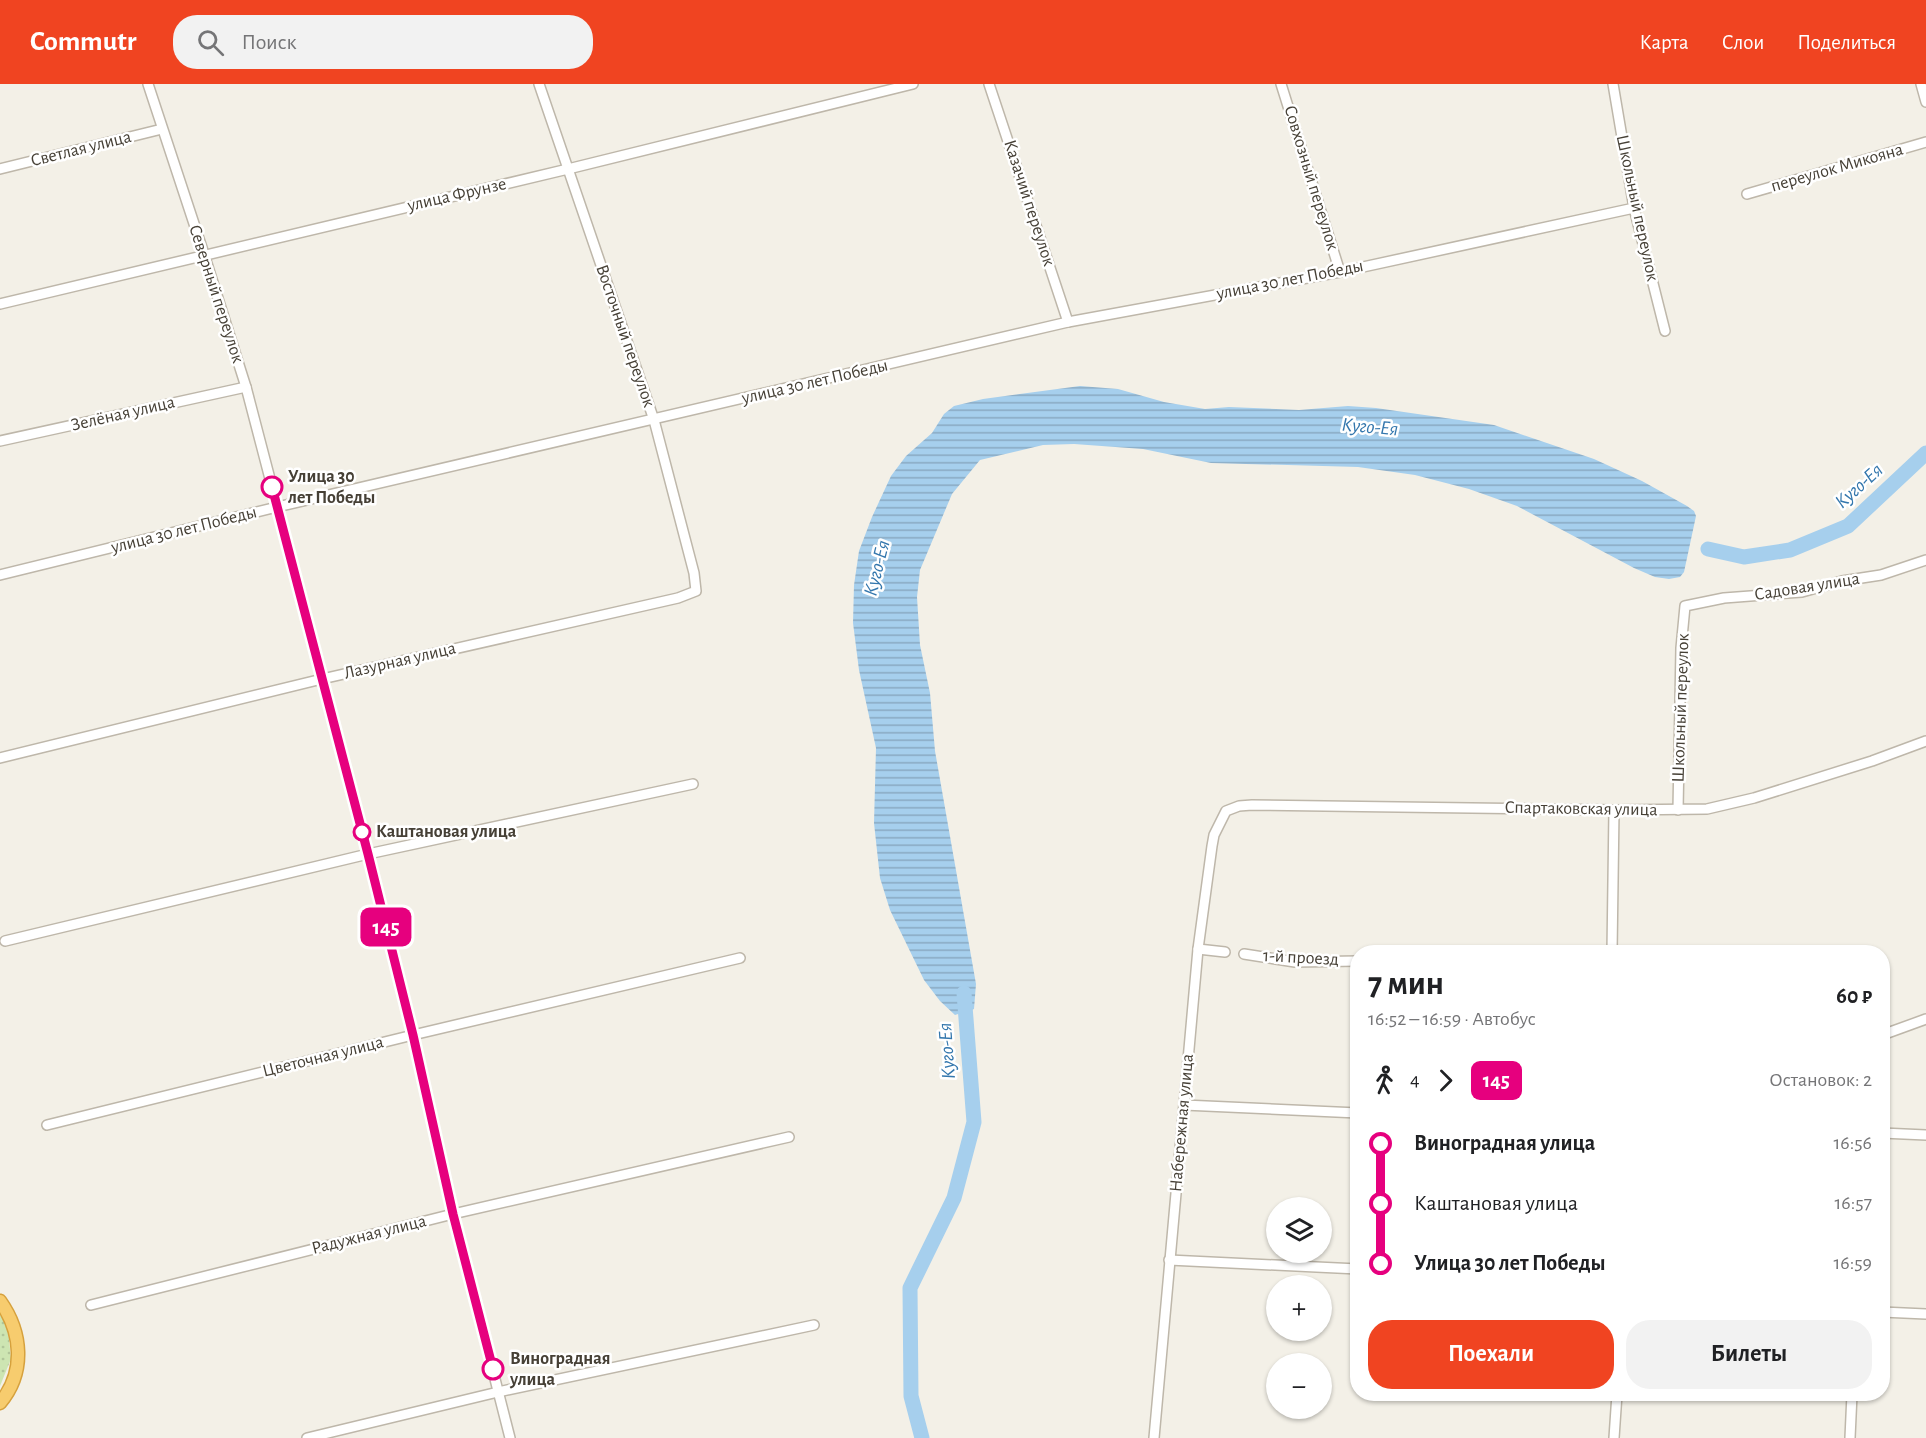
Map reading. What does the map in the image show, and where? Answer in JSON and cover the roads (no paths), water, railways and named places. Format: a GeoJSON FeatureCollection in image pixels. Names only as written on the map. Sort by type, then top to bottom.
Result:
{"type":"FeatureCollection","features":[{"type":"Feature","properties":{"kind":"highway"},"geometry":{"type":"LineString","coordinates":[[0,1301],[14,1324],[18,1352],[14,1378],[0,1403]]}},
{"type":"Feature","properties":{"kind":"street","name":"Северный переулок"},"geometry":{"type":"LineString","coordinates":[[148,84],[246,387],[368,854],[413,1035],[453,1214],[510,1438]]}},
{"type":"Feature","properties":{"kind":"street","name":"Восточный переулок"},"geometry":{"type":"LineString","coordinates":[[539,84],[654,420],[694,573],[696,591]]}},
{"type":"Feature","properties":{"kind":"street","name":"улица Фрунзе"},"geometry":{"type":"LineString","coordinates":[[0,304],[568,169],[913,84]]}},
{"type":"Feature","properties":{"kind":"street","name":"Казачий переулок"},"geometry":{"type":"LineString","coordinates":[[989,84],[1068,322]]}},
{"type":"Feature","properties":{"kind":"street","name":"Совхозный переулок"},"geometry":{"type":"LineString","coordinates":[[1281,84],[1340,272]]}},
{"type":"Feature","properties":{"kind":"street","name":"Школьный переулок"},"geometry":{"type":"LineString","coordinates":[[1613,84],[1634,208],[1665,331]]}},
{"type":"Feature","properties":{"kind":"street"},"geometry":{"type":"LineString","coordinates":[[1921,84],[1926,102]]}},
{"type":"Feature","properties":{"kind":"street","name":"Светлая улица"},"geometry":{"type":"LineString","coordinates":[[0,169],[162,129]]}},
{"type":"Feature","properties":{"kind":"street","name":"переулок Микояна"},"geometry":{"type":"LineString","coordinates":[[1748,194],[1926,142]]}},
{"type":"Feature","properties":{"kind":"street","name":"улица 30 лет Победы"},"geometry":{"type":"LineString","coordinates":[[0,575],[277,507],[1068,322],[1340,272],[1634,208]]}},
{"type":"Feature","properties":{"kind":"street","name":"Зелёная улица"},"geometry":{"type":"LineString","coordinates":[[0,441],[246,387]]}},
{"type":"Feature","properties":{"kind":"street","name":"Садовая улица"},"geometry":{"type":"LineString","coordinates":[[1686,606],[1724,598],[1802,592],[1842,581],[1881,575],[1926,560]]}},
{"type":"Feature","properties":{"kind":"street","name":"Лазурная улица"},"geometry":{"type":"LineString","coordinates":[[0,758],[322,679],[678,598],[696,591]]}},
{"type":"Feature","properties":{"kind":"street","name":"Школьный переулок"},"geometry":{"type":"LineString","coordinates":[[1678,810],[1681,648],[1686,606]]}},
{"type":"Feature","properties":{"kind":"street","name":"Спартаковская улица"},"geometry":{"type":"LineString","coordinates":[[1226,811],[1239,806],[1252,805],[1614,810],[1707,809],[1754,798],[1872,761],[1926,741]]}},
{"type":"Feature","properties":{"kind":"street"},"geometry":{"type":"LineString","coordinates":[[4,941],[368,854],[693,784]]}},
{"type":"Feature","properties":{"kind":"street"},"geometry":{"type":"LineString","coordinates":[[1612,945],[1614,810]]}},
{"type":"Feature","properties":{"kind":"street","name":"Набережная улица"},"geometry":{"type":"LineString","coordinates":[[1154,1438],[1198,949],[1214,835],[1226,811]]}},
{"type":"Feature","properties":{"kind":"street"},"geometry":{"type":"LineString","coordinates":[[1198,949],[1225,952]]}},
{"type":"Feature","properties":{"kind":"street","name":"1-й проезд"},"geometry":{"type":"LineString","coordinates":[[1244,954],[1295,962],[1350,961]]}},
{"type":"Feature","properties":{"kind":"street","name":"Цветочная улица"},"geometry":{"type":"LineString","coordinates":[[47,1125],[740,958]]}},
{"type":"Feature","properties":{"kind":"street"},"geometry":{"type":"LineString","coordinates":[[1890,1032],[1926,1019]]}},
{"type":"Feature","properties":{"kind":"street"},"geometry":{"type":"LineString","coordinates":[[1184,1105],[1350,1113]]}},
{"type":"Feature","properties":{"kind":"street"},"geometry":{"type":"LineString","coordinates":[[1890,1133],[1926,1134]]}},
{"type":"Feature","properties":{"kind":"street","name":"Радужная улица"},"geometry":{"type":"LineString","coordinates":[[90,1305],[453,1214],[789,1137]]}},
{"type":"Feature","properties":{"kind":"street"},"geometry":{"type":"LineString","coordinates":[[1169,1260],[1350,1269]]}},
{"type":"Feature","properties":{"kind":"street"},"geometry":{"type":"LineString","coordinates":[[1890,1312],[1926,1314]]}},
{"type":"Feature","properties":{"kind":"street"},"geometry":{"type":"LineString","coordinates":[[307,1438],[498,1392],[814,1325]]}},
{"type":"Feature","properties":{"kind":"street"},"geometry":{"type":"LineString","coordinates":[[1614,1438],[1617,1401]]}},
{"type":"Feature","properties":{"kind":"street"},"geometry":{"type":"LineString","coordinates":[[1850,1438],[1852,1401]]}},
{"type":"Feature","properties":{"kind":"water"},"geometry":{"type":"Polygon","coordinates":[[[1080,386],[1118,389],[1164,402],[1205,409],[1229,407],[1299,410],[1348,406],[1494,425],[1594,459],[1642,481],[1687,506],[1694,511],[1696,516],[1684,572],[1680,577],[1669,579],[1655,577],[1634,568],[1517,506],[1469,489],[1415,475],[1358,467],[1211,463],[1143,449],[1074,444],[1043,445],[980,460],[952,494],[920,570],[917,597],[920,645],[930,693],[935,751],[976,984],[974,1009],[955,1015],[940,1001],[924,980],[890,910],[880,878],[874,823],[876,748],[859,670],[853,623],[854,585],[859,551],[891,476],[906,456],[932,433],[944,414],[954,406],[983,399],[1080,386]]]}},
{"type":"Feature","properties":{"kind":"waterway","name":"Куго-Ея"},"geometry":{"type":"LineString","coordinates":[[1708,549],[1744,557],[1790,550],[1848,526],[1926,453]]}},
{"type":"Feature","properties":{"kind":"waterway","name":"Куго-Ея"},"geometry":{"type":"LineString","coordinates":[[922,1438],[911,1396],[910,1288],[954,1198],[974,1122],[964,993]]}},
{"type":"Feature","properties":{"kind":"place","name":"Улица 30 лет Победы"},"geometry":{"type":"Point","coordinates":[272,487]}},
{"type":"Feature","properties":{"kind":"place","name":"Каштановая улица"},"geometry":{"type":"Point","coordinates":[362,832]}},
{"type":"Feature","properties":{"kind":"place","name":"Виноградная улица"},"geometry":{"type":"Point","coordinates":[493,1369]}}]}
